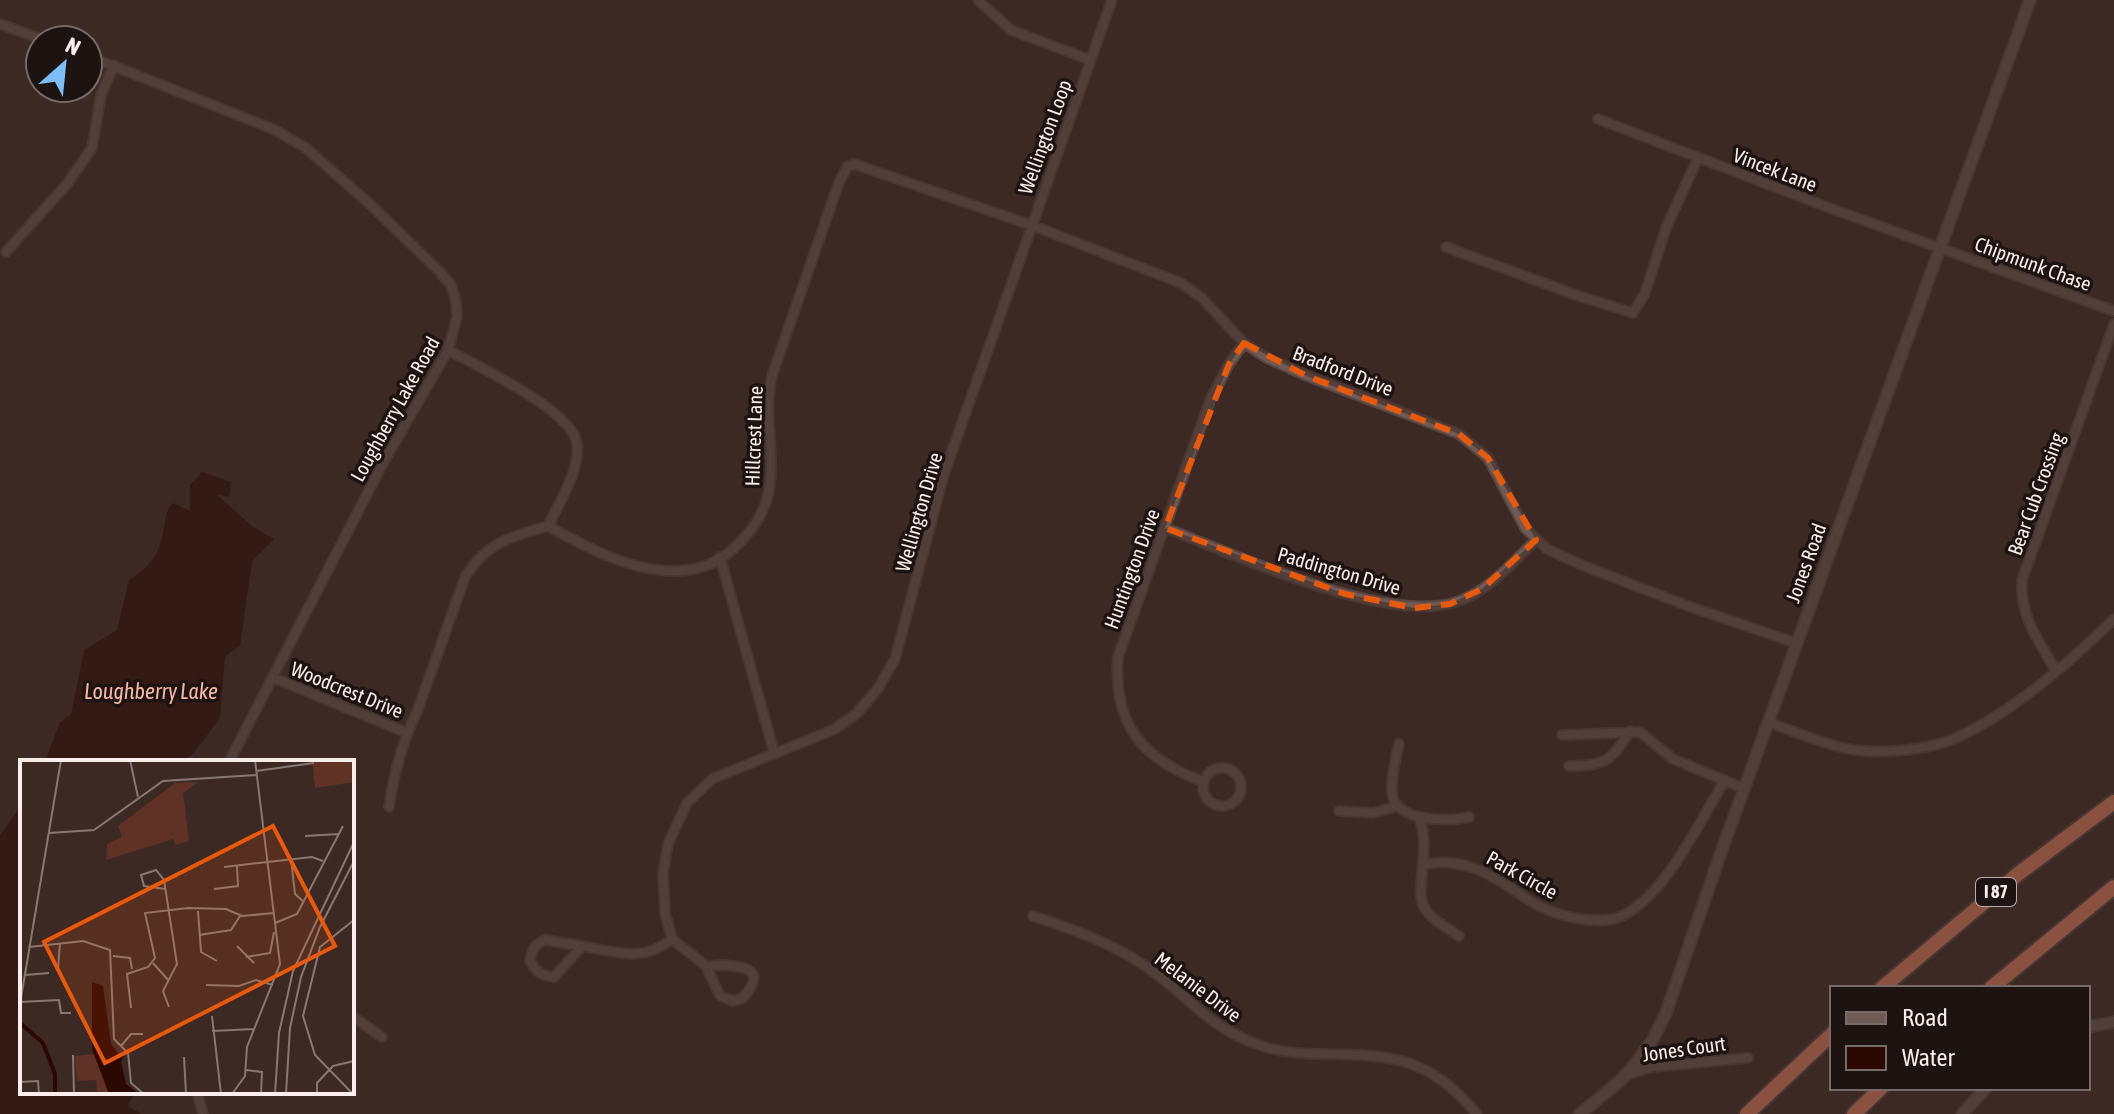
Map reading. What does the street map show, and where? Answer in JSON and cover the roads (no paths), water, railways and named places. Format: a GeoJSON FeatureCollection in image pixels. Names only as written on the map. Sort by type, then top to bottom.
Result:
{"type":"FeatureCollection","features":[{"type":"Feature","properties":{"kind":"highway","name":"I 87"},"geometry":{"type":"LineString","coordinates":[[1884,986],[2018,874],[2114,802]]}},
{"type":"Feature","properties":{"kind":"highway"},"geometry":{"type":"LineString","coordinates":[[1993,986],[2114,887]]}},
{"type":"Feature","properties":{"kind":"highway"},"geometry":{"type":"LineString","coordinates":[[1747,1114],[1830,1036]]}},
{"type":"Feature","properties":{"kind":"highway"},"geometry":{"type":"LineString","coordinates":[[1854,1114],[1879,1090]]}},
{"type":"Feature","properties":{"kind":"street"},"geometry":{"type":"LineString","coordinates":[[978,0],[1011,30],[1090,60]]}},
{"type":"Feature","properties":{"kind":"street","name":"Wellington Loop"},"geometry":{"type":"LineString","coordinates":[[1031,225],[1112,0]]}},
{"type":"Feature","properties":{"kind":"street","name":"Jones Road"},"geometry":{"type":"LineString","coordinates":[[1580,1114],[1625,1075],[1653,1039],[1666,1013],[1796,643],[2030,0]]}},
{"type":"Feature","properties":{"kind":"street"},"geometry":{"type":"LineString","coordinates":[[0,24],[24,33]]}},
{"type":"Feature","properties":{"kind":"street","name":"Loughberry Lake Road"},"geometry":{"type":"LineString","coordinates":[[104,62],[273,129],[306,148],[440,272],[451,285],[456,302],[457,317],[448,350],[382,465],[230,760]]}},
{"type":"Feature","properties":{"kind":"street"},"geometry":{"type":"LineString","coordinates":[[6,252],[67,184],[92,148],[101,95],[114,65]]}},
{"type":"Feature","properties":{"kind":"street","name":"Vincek Lane"},"geometry":{"type":"LineString","coordinates":[[1598,119],[1941,247]]}},
{"type":"Feature","properties":{"kind":"street"},"geometry":{"type":"LineString","coordinates":[[1446,247],[1633,313],[1645,293],[1666,228],[1698,158]]}},
{"type":"Feature","properties":{"kind":"street","name":"Bradford Drive"},"geometry":{"type":"LineString","coordinates":[[848,166],[866,166],[1181,283],[1202,298],[1244,343],[1267,358],[1459,434],[1488,458],[1525,528],[1536,540],[1561,557],[1796,643]]}},
{"type":"Feature","properties":{"kind":"street","name":"Hillcrest Lane"},"geometry":{"type":"LineString","coordinates":[[548,526],[591,550],[670,572],[695,570],[736,547],[753,529],[766,505],[771,473],[768,392],[839,182],[848,166]]}},
{"type":"Feature","properties":{"kind":"street","name":"Wellington Drive"},"geometry":{"type":"LineString","coordinates":[[672,939],[665,913],[663,873],[668,844],[687,803],[712,779],[774,752],[819,737],[856,714],[877,690],[895,659],[944,474],[1031,225]]}},
{"type":"Feature","properties":{"kind":"street","name":"Chipmunk Chase"},"geometry":{"type":"LineString","coordinates":[[1941,247],[2114,311]]}},
{"type":"Feature","properties":{"kind":"street","name":"Bear Cub Crossing"},"geometry":{"type":"LineString","coordinates":[[2056,671],[2025,618],[2021,602],[2022,580],[2114,324]]}},
{"type":"Feature","properties":{"kind":"street","name":"Huntington Drive"},"geometry":{"type":"LineString","coordinates":[[1202,781],[1160,762],[1127,723],[1118,694],[1118,657],[1211,398],[1244,343]]}},
{"type":"Feature","properties":{"kind":"street"},"geometry":{"type":"LineString","coordinates":[[389,807],[393,776],[407,733],[465,577],[477,558],[494,545],[548,526],[577,458],[576,437],[565,421],[544,404],[448,350]]}},
{"type":"Feature","properties":{"kind":"street","name":"Paddington Drive"},"geometry":{"type":"LineString","coordinates":[[1165,528],[1345,594],[1414,608],[1450,604],[1482,589],[1536,540]]}},
{"type":"Feature","properties":{"kind":"street"},"geometry":{"type":"LineString","coordinates":[[720,557],[774,752]]}},
{"type":"Feature","properties":{"kind":"street"},"geometry":{"type":"LineString","coordinates":[[1768,722],[1845,748],[1863,750],[1916,749],[1958,738],[1988,722],[2056,671],[2114,619]]}},
{"type":"Feature","properties":{"kind":"street","name":"Woodcrest Drive"},"geometry":{"type":"LineString","coordinates":[[274,678],[407,733]]}},
{"type":"Feature","properties":{"kind":"street"},"geometry":{"type":"LineString","coordinates":[[1562,735],[1630,731],[1646,734],[1673,759],[1745,789]]}},
{"type":"Feature","properties":{"kind":"street"},"geometry":{"type":"LineString","coordinates":[[1569,766],[1604,762],[1614,756],[1630,731]]}},
{"type":"Feature","properties":{"kind":"street"},"geometry":{"type":"LineString","coordinates":[[1399,744],[1392,797],[1398,806],[1419,818],[1469,817]]}},
{"type":"Feature","properties":{"kind":"street"},"geometry":{"type":"LineString","coordinates":[[1224,769],[1237,777],[1242,788],[1234,801],[1225,806],[1205,795],[1202,781],[1206,775],[1224,769]]}},
{"type":"Feature","properties":{"kind":"street","name":"Park Circle"},"geometry":{"type":"LineString","coordinates":[[1425,864],[1468,864],[1486,871],[1536,906],[1571,917],[1605,921],[1617,918],[1635,908],[1659,885],[1725,780]]}},
{"type":"Feature","properties":{"kind":"street"},"geometry":{"type":"LineString","coordinates":[[1339,811],[1373,813],[1398,806]]}},
{"type":"Feature","properties":{"kind":"street"},"geometry":{"type":"LineString","coordinates":[[1419,818],[1425,832],[1421,893],[1425,909],[1459,936]]}},
{"type":"Feature","properties":{"kind":"street","name":"Melanie Drive"},"geometry":{"type":"LineString","coordinates":[[1033,916],[1093,936],[1124,953],[1160,976],[1202,1014],[1228,1032],[1281,1051],[1370,1055],[1417,1065],[1446,1083],[1477,1114]]}},
{"type":"Feature","properties":{"kind":"street"},"geometry":{"type":"LineString","coordinates":[[582,946],[554,977],[536,971],[530,961],[533,948],[546,940],[643,954],[659,949],[672,939],[706,966],[720,996],[733,1001],[743,998],[753,984],[755,977],[752,970],[745,967],[706,966]]}},
{"type":"Feature","properties":{"kind":"street"},"geometry":{"type":"LineString","coordinates":[[354,1017],[382,1037]]}},
{"type":"Feature","properties":{"kind":"street"},"geometry":{"type":"LineString","coordinates":[[2090,1027],[2114,1022]]}},
{"type":"Feature","properties":{"kind":"street","name":"Jones Court"},"geometry":{"type":"LineString","coordinates":[[1625,1075],[1652,1067],[1748,1058]]}},
{"type":"Feature","properties":{"kind":"street"},"geometry":{"type":"LineString","coordinates":[[1962,1114],[1984,1090]]}},
{"type":"Feature","properties":{"kind":"street"},"geometry":{"type":"LineString","coordinates":[[198,1094],[203,1114]]}},
{"type":"Feature","properties":{"kind":"water","name":"Loughberry Lake"},"geometry":{"type":"Polygon","coordinates":[[[202,472],[231,482],[229,497],[216,494],[253,527],[274,539],[252,561],[240,645],[225,657],[220,718],[194,753],[184,760],[46,760],[60,722],[71,714],[84,650],[117,630],[129,580],[153,558],[173,503],[190,511],[190,485],[202,472]]]}},
{"type":"Feature","properties":{"kind":"water"},"geometry":{"type":"Polygon","coordinates":[[[20,808],[20,1094],[134,1094],[128,1106],[142,1114],[0,1114],[0,835],[20,808]]]}}]}
